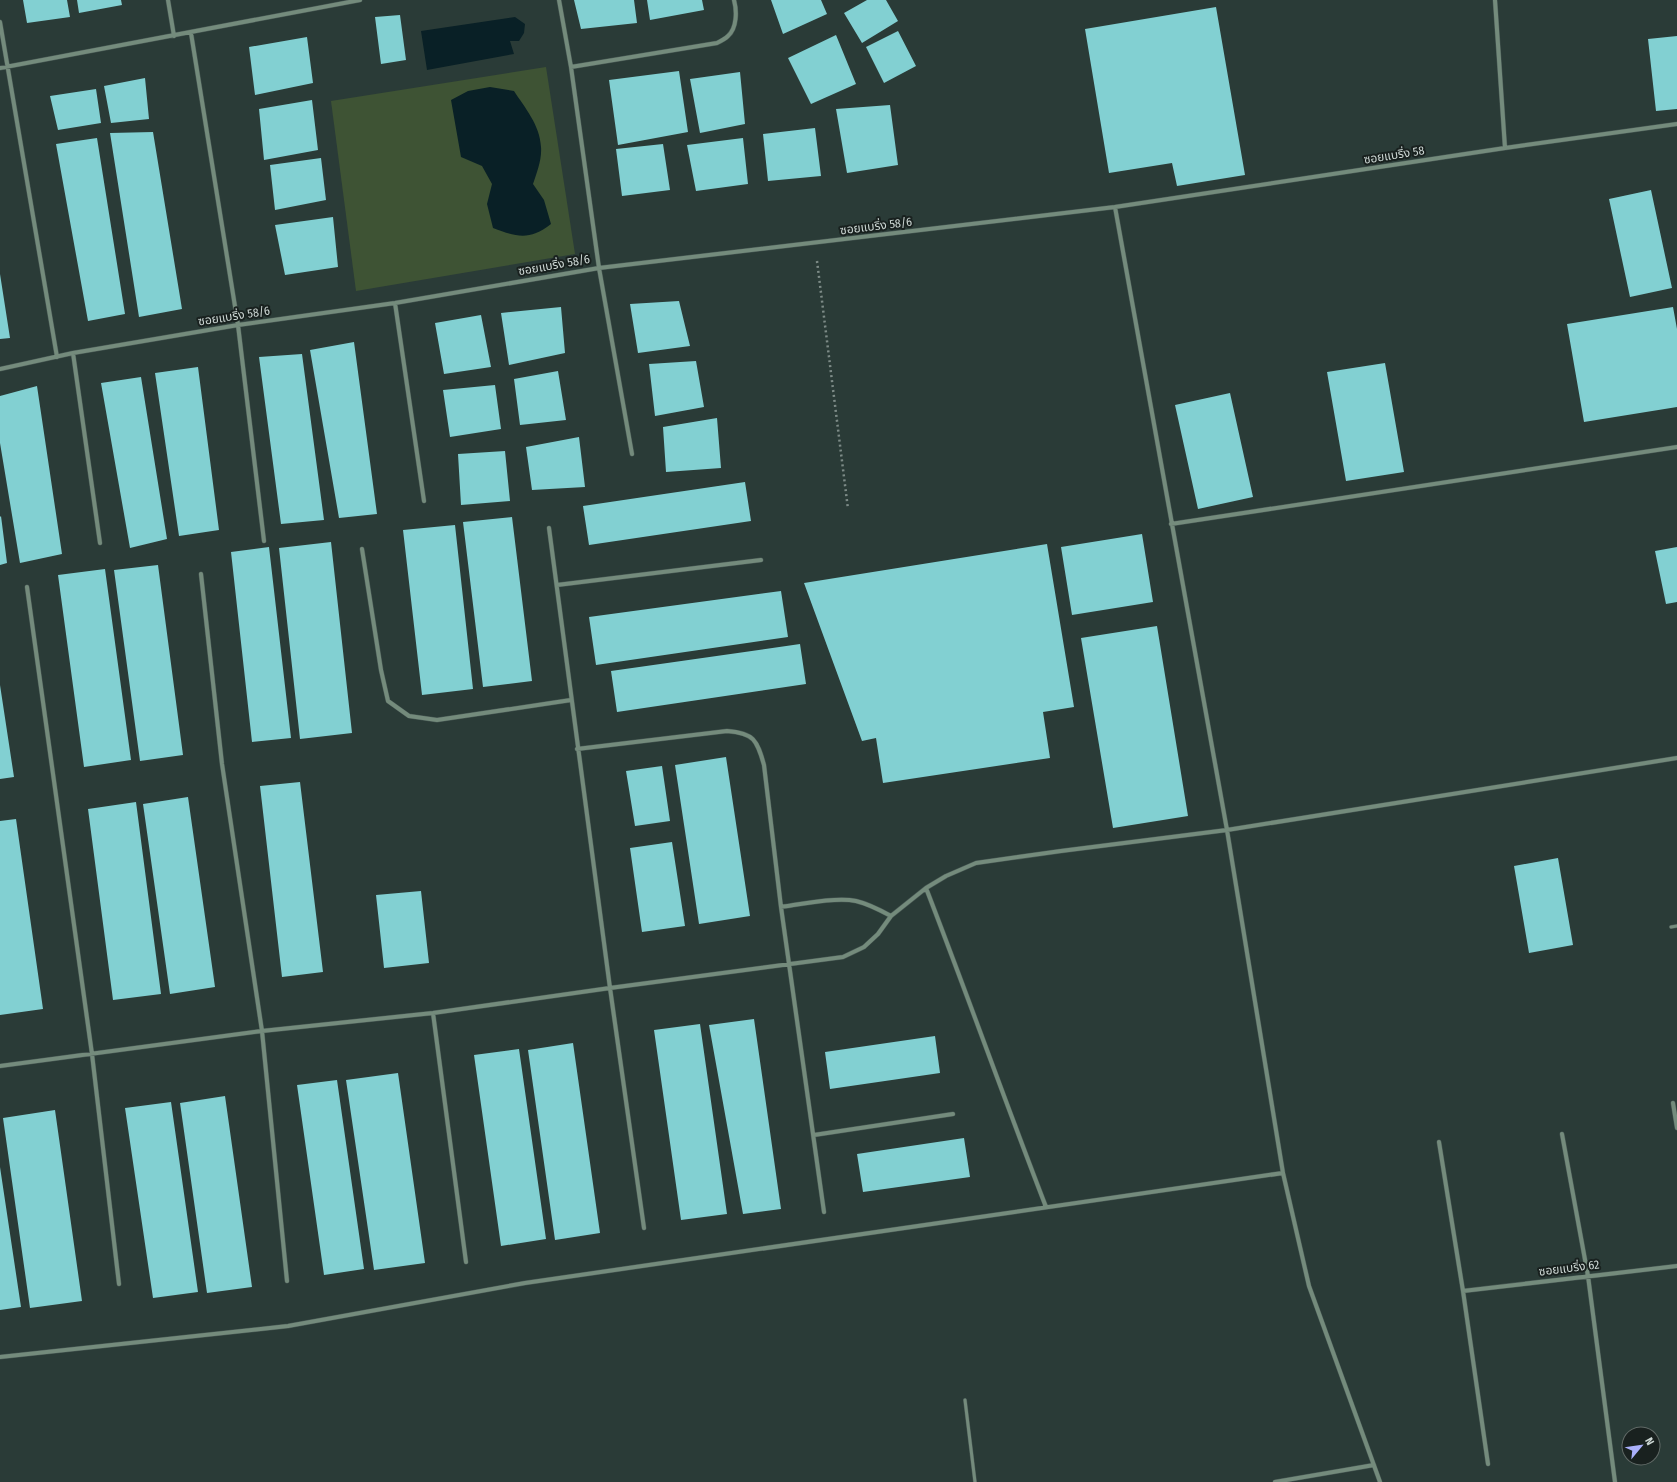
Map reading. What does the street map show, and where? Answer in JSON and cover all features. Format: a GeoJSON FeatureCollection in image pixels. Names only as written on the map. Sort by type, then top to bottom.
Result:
{"type":"FeatureCollection","features":[{"type":"Feature","properties":{"kind":"street"},"geometry":{"type":"LineString","coordinates":[[168,0],[174,36]]}},
{"type":"Feature","properties":{"kind":"street"},"geometry":{"type":"LineString","coordinates":[[0,68],[191,33],[340,2],[360,0]]}},
{"type":"Feature","properties":{"kind":"street"},"geometry":{"type":"LineString","coordinates":[[559,0],[599,268],[632,454]]}},
{"type":"Feature","properties":{"kind":"street"},"geometry":{"type":"LineString","coordinates":[[570,67],[717,43],[729,36],[736,23],[734,0]]}},
{"type":"Feature","properties":{"kind":"street"},"geometry":{"type":"LineString","coordinates":[[1495,0],[1506,148]]}},
{"type":"Feature","properties":{"kind":"street"},"geometry":{"type":"LineString","coordinates":[[0,22],[9,67],[57,357]]}},
{"type":"Feature","properties":{"kind":"street"},"geometry":{"type":"LineString","coordinates":[[191,33],[238,325],[264,540]]}},
{"type":"Feature","properties":{"kind":"street","name":"ซอยแบริ่ง 58"},"geometry":{"type":"LineString","coordinates":[[1115,207],[1506,148],[1677,124]]}},
{"type":"Feature","properties":{"kind":"street"},"geometry":{"type":"LineString","coordinates":[[1115,207],[1227,830],[1283,1173],[1310,1286],[1380,1482]]}},
{"type":"Feature","properties":{"kind":"street","name":"ซอยแบริ่ง 58/6"},"geometry":{"type":"LineString","coordinates":[[0,369],[73,353],[238,325],[394,303],[599,268],[1115,207]]}},
{"type":"Feature","properties":{"kind":"street"},"geometry":{"type":"LineString","coordinates":[[394,303],[424,502]]}},
{"type":"Feature","properties":{"kind":"street"},"geometry":{"type":"LineString","coordinates":[[73,353],[100,543]]}},
{"type":"Feature","properties":{"kind":"street"},"geometry":{"type":"LineString","coordinates":[[1171,524],[1677,447]]}},
{"type":"Feature","properties":{"kind":"street"},"geometry":{"type":"LineString","coordinates":[[549,528],[577,749],[644,1228]]}},
{"type":"Feature","properties":{"kind":"street"},"geometry":{"type":"LineString","coordinates":[[362,549],[381,670],[388,701],[409,716],[437,720],[571,700]]}},
{"type":"Feature","properties":{"kind":"street"},"geometry":{"type":"LineString","coordinates":[[557,585],[762,560]]}},
{"type":"Feature","properties":{"kind":"street"},"geometry":{"type":"LineString","coordinates":[[201,574],[222,764],[262,1032],[287,1281]]}},
{"type":"Feature","properties":{"kind":"street"},"geometry":{"type":"LineString","coordinates":[[27,587],[92,1054],[119,1284]]}},
{"type":"Feature","properties":{"kind":"street"},"geometry":{"type":"LineString","coordinates":[[577,749],[727,731],[740,732],[752,738],[759,747],[764,765],[781,907],[824,1212]]}},
{"type":"Feature","properties":{"kind":"street"},"geometry":{"type":"LineString","coordinates":[[0,1066],[262,1032],[433,1013],[843,957],[864,947],[878,934],[891,916],[926,888],[946,876],[976,864],[1060,851],[1227,830],[1677,758]]}},
{"type":"Feature","properties":{"kind":"street"},"geometry":{"type":"LineString","coordinates":[[926,888],[1046,1207]]}},
{"type":"Feature","properties":{"kind":"street"},"geometry":{"type":"LineString","coordinates":[[781,907],[832,901],[855,901],[874,907],[891,916]]}},
{"type":"Feature","properties":{"kind":"street"},"geometry":{"type":"LineString","coordinates":[[433,1013],[466,1262]]}},
{"type":"Feature","properties":{"kind":"street"},"geometry":{"type":"LineString","coordinates":[[1673,1103],[1677,1128]]}},
{"type":"Feature","properties":{"kind":"street"},"geometry":{"type":"LineString","coordinates":[[814,1135],[953,1114]]}},
{"type":"Feature","properties":{"kind":"street"},"geometry":{"type":"LineString","coordinates":[[1562,1134],[1588,1276],[1615,1482]]}},
{"type":"Feature","properties":{"kind":"street"},"geometry":{"type":"LineString","coordinates":[[1439,1142],[1463,1291],[1488,1464]]}},
{"type":"Feature","properties":{"kind":"street"},"geometry":{"type":"LineString","coordinates":[[0,1357],[288,1326],[525,1282],[1283,1173]]}},
{"type":"Feature","properties":{"kind":"street","name":"ซอยแบริ่ง 62"},"geometry":{"type":"LineString","coordinates":[[1463,1291],[1677,1266]]}},
{"type":"Feature","properties":{"kind":"street"},"geometry":{"type":"LineString","coordinates":[[1274,1482],[1374,1465]]}},
{"type":"Feature","properties":{"kind":"lane"},"geometry":{"type":"LineString","coordinates":[[1671,927],[1677,926]]}},
{"type":"Feature","properties":{"kind":"lane"},"geometry":{"type":"LineString","coordinates":[[965,1400],[975,1482]]}},
{"type":"Feature","properties":{"kind":"path"},"geometry":{"type":"LineString","coordinates":[[814,243],[848,509]]}},
{"type":"Feature","properties":{"kind":"green space"},"geometry":{"type":"Polygon","coordinates":[[[546,67],[575,254],[356,291],[331,101],[546,67]]]}},
{"type":"Feature","properties":{"kind":"water"},"geometry":{"type":"Polygon","coordinates":[[[515,17],[525,24],[524,33],[519,41],[510,41],[514,54],[427,70],[421,31],[515,17]]]}},
{"type":"Feature","properties":{"kind":"water"},"geometry":{"type":"Polygon","coordinates":[[[490,87],[514,91],[531,117],[538,131],[541,156],[533,184],[544,200],[551,224],[536,233],[523,236],[509,234],[493,228],[487,204],[492,184],[482,166],[461,157],[451,100],[468,91],[490,87]]]}},
{"type":"Feature","properties":{"kind":"building"},"geometry":{"type":"Polygon","coordinates":[[[23,0],[67,0],[70,17],[27,23],[23,0]]]}},
{"type":"Feature","properties":{"kind":"building"},"geometry":{"type":"Polygon","coordinates":[[[77,0],[121,0],[122,5],[79,13],[77,0]]]}},
{"type":"Feature","properties":{"kind":"building"},"geometry":{"type":"Polygon","coordinates":[[[574,0],[634,0],[637,23],[581,29],[574,0]]]}},
{"type":"Feature","properties":{"kind":"building"},"geometry":{"type":"Polygon","coordinates":[[[647,0],[702,0],[704,10],[650,20],[647,0]]]}},
{"type":"Feature","properties":{"kind":"building"},"geometry":{"type":"Polygon","coordinates":[[[771,0],[821,0],[827,14],[783,34],[771,0]]]}},
{"type":"Feature","properties":{"kind":"building"},"geometry":{"type":"Polygon","coordinates":[[[867,0],[886,0],[898,21],[862,43],[844,13],[867,0]]]}},
{"type":"Feature","properties":{"kind":"building"},"geometry":{"type":"Polygon","coordinates":[[[1216,7],[1245,175],[1177,186],[1172,163],[1109,173],[1085,29],[1216,7]]]}},
{"type":"Feature","properties":{"kind":"building"},"geometry":{"type":"Polygon","coordinates":[[[400,15],[406,60],[381,64],[375,17],[400,15]]]}},
{"type":"Feature","properties":{"kind":"building"},"geometry":{"type":"Polygon","coordinates":[[[898,31],[916,66],[884,83],[866,47],[898,31]]]}},
{"type":"Feature","properties":{"kind":"building"},"geometry":{"type":"Polygon","coordinates":[[[836,35],[856,84],[811,104],[788,58],[836,35]]]}},
{"type":"Feature","properties":{"kind":"building"},"geometry":{"type":"Polygon","coordinates":[[[1677,36],[1677,109],[1656,111],[1648,39],[1677,36]]]}},
{"type":"Feature","properties":{"kind":"building"},"geometry":{"type":"Polygon","coordinates":[[[307,37],[313,83],[255,95],[249,47],[307,37]]]}},
{"type":"Feature","properties":{"kind":"building"},"geometry":{"type":"Polygon","coordinates":[[[679,71],[688,132],[618,145],[609,80],[679,71]]]}},
{"type":"Feature","properties":{"kind":"building"},"geometry":{"type":"Polygon","coordinates":[[[740,72],[745,124],[700,133],[690,79],[740,72]]]}},
{"type":"Feature","properties":{"kind":"building"},"geometry":{"type":"Polygon","coordinates":[[[145,78],[149,119],[111,123],[104,86],[145,78]]]}},
{"type":"Feature","properties":{"kind":"building"},"geometry":{"type":"Polygon","coordinates":[[[96,89],[101,123],[58,130],[50,96],[96,89]]]}},
{"type":"Feature","properties":{"kind":"building"},"geometry":{"type":"Polygon","coordinates":[[[312,100],[318,150],[264,160],[259,109],[312,100]]]}},
{"type":"Feature","properties":{"kind":"building"},"geometry":{"type":"Polygon","coordinates":[[[890,105],[898,165],[847,173],[836,109],[890,105]]]}},
{"type":"Feature","properties":{"kind":"building"},"geometry":{"type":"Polygon","coordinates":[[[815,128],[821,176],[768,181],[763,134],[815,128]]]}},
{"type":"Feature","properties":{"kind":"building"},"geometry":{"type":"Polygon","coordinates":[[[153,132],[182,309],[139,317],[110,133],[153,132]]]}},
{"type":"Feature","properties":{"kind":"building"},"geometry":{"type":"Polygon","coordinates":[[[97,138],[125,314],[88,321],[56,144],[97,138]]]}},
{"type":"Feature","properties":{"kind":"building"},"geometry":{"type":"Polygon","coordinates":[[[743,138],[748,184],[696,191],[687,145],[743,138]]]}},
{"type":"Feature","properties":{"kind":"building"},"geometry":{"type":"Polygon","coordinates":[[[663,144],[670,190],[622,196],[616,149],[663,144]]]}},
{"type":"Feature","properties":{"kind":"building"},"geometry":{"type":"Polygon","coordinates":[[[321,158],[326,200],[275,210],[270,165],[321,158]]]}},
{"type":"Feature","properties":{"kind":"building"},"geometry":{"type":"Polygon","coordinates":[[[1651,190],[1672,288],[1630,297],[1609,199],[1651,190]]]}},
{"type":"Feature","properties":{"kind":"building"},"geometry":{"type":"Polygon","coordinates":[[[333,217],[338,267],[285,275],[275,225],[333,217]]]}},
{"type":"Feature","properties":{"kind":"building"},"geometry":{"type":"Polygon","coordinates":[[[0,274],[10,338],[0,339],[0,274]]]}},
{"type":"Feature","properties":{"kind":"building"},"geometry":{"type":"Polygon","coordinates":[[[679,301],[690,346],[638,353],[630,304],[679,301]]]}},
{"type":"Feature","properties":{"kind":"building"},"geometry":{"type":"Polygon","coordinates":[[[561,307],[565,353],[509,365],[501,313],[561,307]]]}},
{"type":"Feature","properties":{"kind":"building"},"geometry":{"type":"Polygon","coordinates":[[[1673,307],[1677,329],[1677,407],[1584,422],[1567,324],[1673,307]]]}},
{"type":"Feature","properties":{"kind":"building"},"geometry":{"type":"Polygon","coordinates":[[[481,315],[491,367],[444,374],[435,323],[481,315]]]}},
{"type":"Feature","properties":{"kind":"building"},"geometry":{"type":"Polygon","coordinates":[[[354,342],[377,514],[339,518],[310,350],[354,342]]]}},
{"type":"Feature","properties":{"kind":"building"},"geometry":{"type":"Polygon","coordinates":[[[302,354],[324,520],[281,524],[259,357],[302,354]]]}},
{"type":"Feature","properties":{"kind":"building"},"geometry":{"type":"Polygon","coordinates":[[[696,361],[704,407],[655,416],[649,364],[696,361]]]}},
{"type":"Feature","properties":{"kind":"building"},"geometry":{"type":"Polygon","coordinates":[[[1385,363],[1404,472],[1346,481],[1327,372],[1385,363]]]}},
{"type":"Feature","properties":{"kind":"building"},"geometry":{"type":"Polygon","coordinates":[[[198,367],[219,530],[179,536],[155,373],[198,367]]]}},
{"type":"Feature","properties":{"kind":"building"},"geometry":{"type":"Polygon","coordinates":[[[558,371],[566,420],[520,425],[514,379],[558,371]]]}},
{"type":"Feature","properties":{"kind":"building"},"geometry":{"type":"Polygon","coordinates":[[[141,377],[167,539],[130,548],[101,383],[141,377]]]}},
{"type":"Feature","properties":{"kind":"building"},"geometry":{"type":"Polygon","coordinates":[[[495,385],[501,429],[450,437],[443,390],[495,385]]]}},
{"type":"Feature","properties":{"kind":"building"},"geometry":{"type":"Polygon","coordinates":[[[37,386],[62,554],[20,563],[0,443],[0,396],[37,386]]]}},
{"type":"Feature","properties":{"kind":"building"},"geometry":{"type":"Polygon","coordinates":[[[1230,393],[1253,497],[1198,509],[1175,405],[1230,393]]]}},
{"type":"Feature","properties":{"kind":"building"},"geometry":{"type":"Polygon","coordinates":[[[717,418],[721,468],[666,472],[663,427],[717,418]]]}},
{"type":"Feature","properties":{"kind":"building"},"geometry":{"type":"Polygon","coordinates":[[[579,437],[585,487],[532,490],[526,447],[579,437]]]}},
{"type":"Feature","properties":{"kind":"building"},"geometry":{"type":"Polygon","coordinates":[[[505,451],[510,501],[461,505],[458,454],[505,451]]]}},
{"type":"Feature","properties":{"kind":"building"},"geometry":{"type":"Polygon","coordinates":[[[745,482],[751,521],[589,545],[583,506],[745,482]]]}},
{"type":"Feature","properties":{"kind":"building"},"geometry":{"type":"Polygon","coordinates":[[[1,516],[7,563],[0,565],[0,517],[1,516]]]}},
{"type":"Feature","properties":{"kind":"building"},"geometry":{"type":"Polygon","coordinates":[[[512,517],[532,681],[483,687],[463,522],[512,517]]]}},
{"type":"Feature","properties":{"kind":"building"},"geometry":{"type":"Polygon","coordinates":[[[455,525],[473,689],[422,695],[403,530],[455,525]]]}},
{"type":"Feature","properties":{"kind":"building"},"geometry":{"type":"Polygon","coordinates":[[[1142,534],[1153,602],[1072,615],[1061,547],[1142,534]]]}},
{"type":"Feature","properties":{"kind":"building"},"geometry":{"type":"Polygon","coordinates":[[[331,542],[352,733],[300,739],[279,548],[331,542]]]}},
{"type":"Feature","properties":{"kind":"building"},"geometry":{"type":"Polygon","coordinates":[[[1047,544],[1074,707],[1043,712],[1050,758],[883,783],[876,738],[862,741],[804,583],[1047,544]]]}},
{"type":"Feature","properties":{"kind":"building"},"geometry":{"type":"Polygon","coordinates":[[[269,547],[291,738],[252,742],[231,552],[269,547]]]}},
{"type":"Feature","properties":{"kind":"building"},"geometry":{"type":"Polygon","coordinates":[[[1677,547],[1677,602],[1666,604],[1655,551],[1677,547]]]}},
{"type":"Feature","properties":{"kind":"building"},"geometry":{"type":"Polygon","coordinates":[[[158,565],[183,755],[140,761],[114,570],[158,565]]]}},
{"type":"Feature","properties":{"kind":"building"},"geometry":{"type":"Polygon","coordinates":[[[105,569],[131,760],[84,767],[58,575],[105,569]]]}},
{"type":"Feature","properties":{"kind":"building"},"geometry":{"type":"Polygon","coordinates":[[[781,591],[788,637],[596,665],[589,617],[781,591]]]}},
{"type":"Feature","properties":{"kind":"building"},"geometry":{"type":"Polygon","coordinates":[[[1157,626],[1188,816],[1113,828],[1081,638],[1157,626]]]}},
{"type":"Feature","properties":{"kind":"building"},"geometry":{"type":"Polygon","coordinates":[[[800,644],[806,684],[617,712],[611,671],[800,644]]]}},
{"type":"Feature","properties":{"kind":"building"},"geometry":{"type":"Polygon","coordinates":[[[0,685],[14,777],[0,779],[0,685]]]}},
{"type":"Feature","properties":{"kind":"building"},"geometry":{"type":"Polygon","coordinates":[[[726,757],[750,916],[699,924],[675,765],[726,757]]]}},
{"type":"Feature","properties":{"kind":"building"},"geometry":{"type":"Polygon","coordinates":[[[662,766],[670,821],[635,826],[626,771],[662,766]]]}},
{"type":"Feature","properties":{"kind":"building"},"geometry":{"type":"Polygon","coordinates":[[[300,782],[323,972],[282,977],[260,786],[300,782]]]}},
{"type":"Feature","properties":{"kind":"building"},"geometry":{"type":"Polygon","coordinates":[[[188,797],[215,987],[170,994],[143,804],[188,797]]]}},
{"type":"Feature","properties":{"kind":"building"},"geometry":{"type":"Polygon","coordinates":[[[136,802],[161,994],[113,1000],[88,809],[136,802]]]}},
{"type":"Feature","properties":{"kind":"building"},"geometry":{"type":"Polygon","coordinates":[[[16,819],[43,1009],[0,1015],[0,821],[16,819]]]}},
{"type":"Feature","properties":{"kind":"building"},"geometry":{"type":"Polygon","coordinates":[[[672,842],[685,926],[642,932],[630,848],[672,842]]]}},
{"type":"Feature","properties":{"kind":"building"},"geometry":{"type":"Polygon","coordinates":[[[1558,858],[1573,945],[1529,953],[1514,866],[1558,858]]]}},
{"type":"Feature","properties":{"kind":"building"},"geometry":{"type":"Polygon","coordinates":[[[421,891],[429,963],[384,968],[376,895],[421,891]]]}},
{"type":"Feature","properties":{"kind":"building"},"geometry":{"type":"Polygon","coordinates":[[[754,1019],[781,1209],[743,1214],[709,1025],[754,1019]]]}},
{"type":"Feature","properties":{"kind":"building"},"geometry":{"type":"Polygon","coordinates":[[[700,1024],[727,1214],[681,1220],[654,1030],[700,1024]]]}},
{"type":"Feature","properties":{"kind":"building"},"geometry":{"type":"Polygon","coordinates":[[[935,1036],[940,1073],[830,1089],[825,1052],[935,1036]]]}},
{"type":"Feature","properties":{"kind":"building"},"geometry":{"type":"Polygon","coordinates":[[[573,1043],[600,1233],[555,1240],[528,1050],[573,1043]]]}},
{"type":"Feature","properties":{"kind":"building"},"geometry":{"type":"Polygon","coordinates":[[[519,1049],[546,1239],[501,1246],[474,1055],[519,1049]]]}},
{"type":"Feature","properties":{"kind":"building"},"geometry":{"type":"Polygon","coordinates":[[[398,1073],[425,1263],[374,1270],[346,1080],[398,1073]]]}},
{"type":"Feature","properties":{"kind":"building"},"geometry":{"type":"Polygon","coordinates":[[[337,1080],[364,1269],[324,1275],[297,1085],[337,1080]]]}},
{"type":"Feature","properties":{"kind":"building"},"geometry":{"type":"Polygon","coordinates":[[[225,1096],[252,1287],[207,1293],[180,1103],[225,1096]]]}},
{"type":"Feature","properties":{"kind":"building"},"geometry":{"type":"Polygon","coordinates":[[[171,1102],[198,1292],[153,1298],[125,1108],[171,1102]]]}},
{"type":"Feature","properties":{"kind":"building"},"geometry":{"type":"Polygon","coordinates":[[[55,1110],[82,1301],[30,1308],[3,1118],[55,1110]]]}},
{"type":"Feature","properties":{"kind":"building"},"geometry":{"type":"Polygon","coordinates":[[[964,1138],[970,1177],[863,1192],[857,1154],[964,1138]]]}},
{"type":"Feature","properties":{"kind":"building"},"geometry":{"type":"Polygon","coordinates":[[[0,1167],[21,1307],[0,1310],[0,1167]]]}}]}
